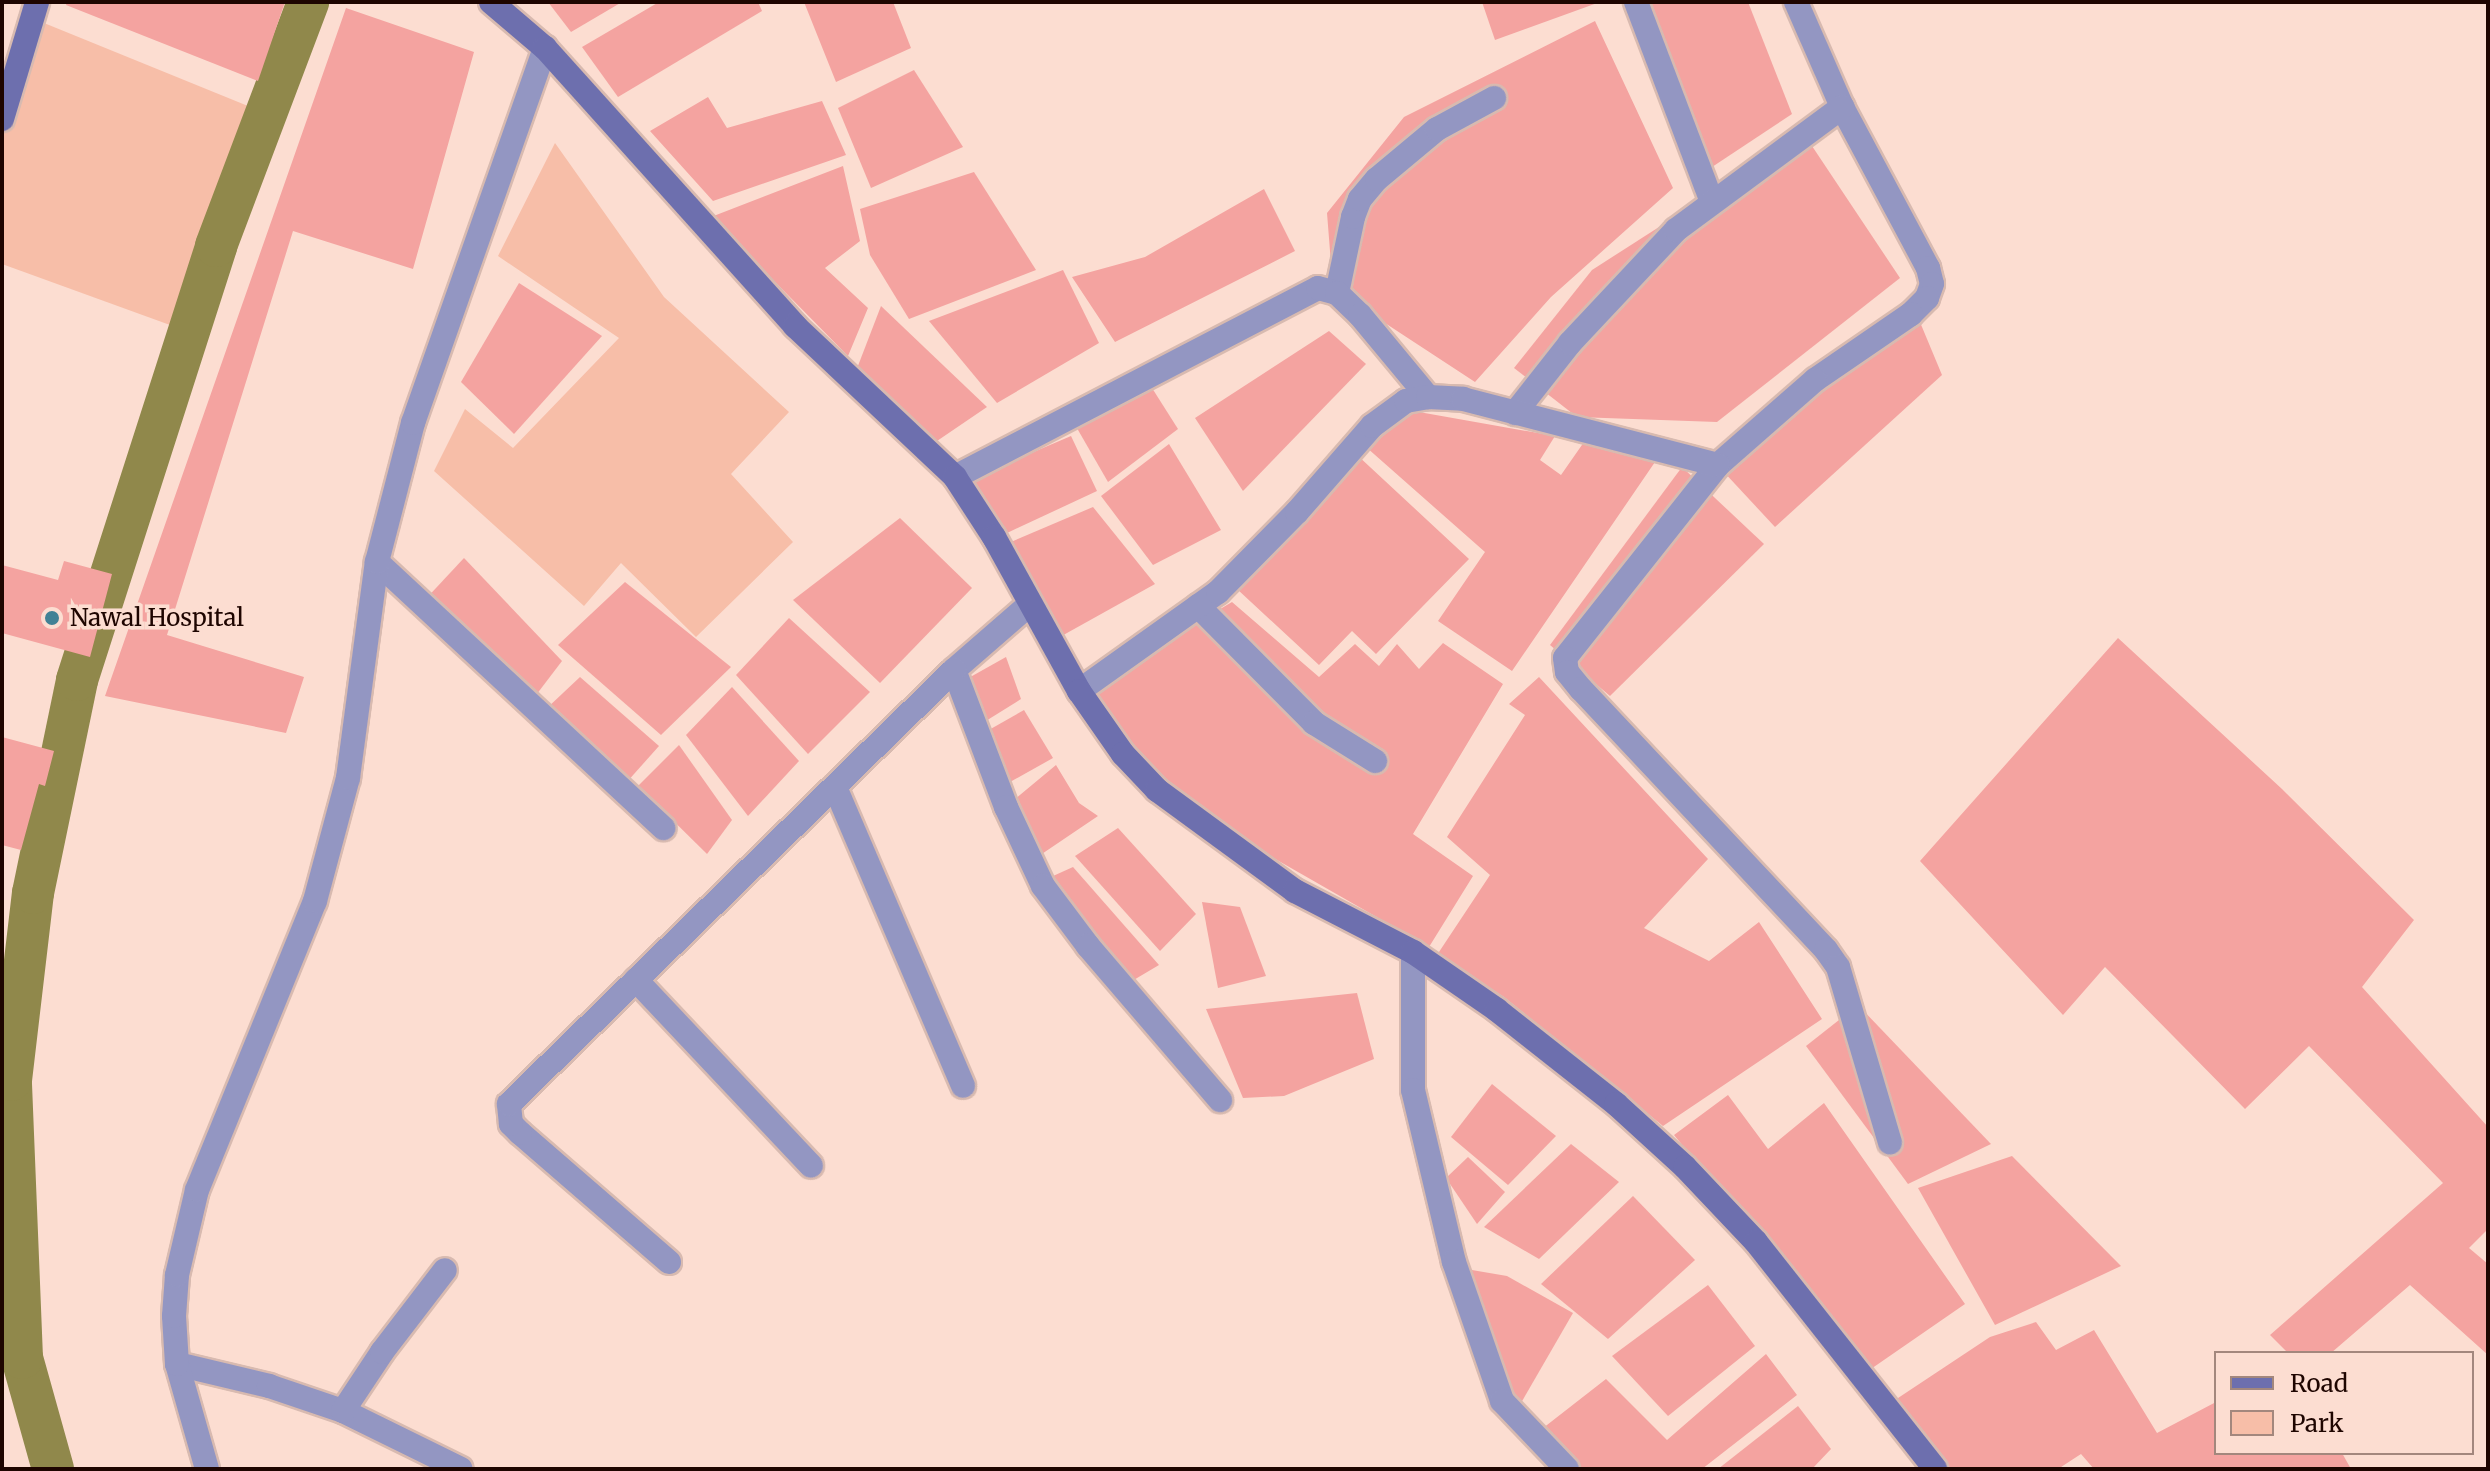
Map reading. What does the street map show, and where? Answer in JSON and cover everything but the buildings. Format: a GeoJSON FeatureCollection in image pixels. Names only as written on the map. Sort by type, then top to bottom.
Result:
{"type":"FeatureCollection","features":[{"type":"Feature","properties":{"kind":"street"},"geometry":{"type":"LineString","coordinates":[[2,119],[37,2]]}},
{"type":"Feature","properties":{"kind":"street"},"geometry":{"type":"LineString","coordinates":[[491,2],[545,48],[795,326],[955,477],[1079,691],[1123,754],[1157,790],[1295,891],[1413,952],[1497,1010],[1604,1094],[1685,1167],[1756,1242],[1935,1469]]}},
{"type":"Feature","properties":{"kind":"street"},"geometry":{"type":"LineString","coordinates":[[1636,2],[1712,202]]}},
{"type":"Feature","properties":{"kind":"street"},"geometry":{"type":"LineString","coordinates":[[1796,2],[1842,107],[1928,268],[1932,284],[1927,298],[1911,314],[1815,380],[1718,465],[1565,658],[1567,672],[1838,967],[1890,1142]]}},
{"type":"Feature","properties":{"kind":"street"},"geometry":{"type":"LineString","coordinates":[[207,1469],[177,1364],[174,1316],[177,1275],[197,1190],[315,901],[348,778],[377,562],[413,423],[545,48]]}},
{"type":"Feature","properties":{"kind":"street"},"geometry":{"type":"LineString","coordinates":[[1337,293],[1353,217],[1360,199],[1377,179],[1437,129],[1494,98]]}},
{"type":"Feature","properties":{"kind":"street"},"geometry":{"type":"LineString","coordinates":[[1515,413],[1611,296],[1676,230],[1842,107]]}},
{"type":"Feature","properties":{"kind":"street"},"geometry":{"type":"LineString","coordinates":[[955,477],[1318,288],[1337,293],[1428,397]]}},
{"type":"Feature","properties":{"kind":"street"},"geometry":{"type":"LineString","coordinates":[[1079,691],[1218,592],[1287,522],[1372,426],[1406,401],[1428,397],[1463,399],[1718,465]]}},
{"type":"Feature","properties":{"kind":"street"},"geometry":{"type":"LineString","coordinates":[[377,562],[663,828]]}},
{"type":"Feature","properties":{"kind":"street"},"geometry":{"type":"LineString","coordinates":[[669,1262],[520,1133],[509,1114],[515,1096],[954,670],[1030,604]]}},
{"type":"Feature","properties":{"kind":"street"},"geometry":{"type":"LineString","coordinates":[[1198,606],[1314,723],[1375,761]]}},
{"type":"Feature","properties":{"kind":"street"},"geometry":{"type":"LineString","coordinates":[[954,670],[1006,807],[1043,886],[1088,946],[1220,1100]]}},
{"type":"Feature","properties":{"kind":"street"},"geometry":{"type":"LineString","coordinates":[[835,787],[963,1086]]}},
{"type":"Feature","properties":{"kind":"street"},"geometry":{"type":"LineString","coordinates":[[1413,952],[1413,1090],[1454,1262],[1502,1401],[1567,1469]]}},
{"type":"Feature","properties":{"kind":"street"},"geometry":{"type":"LineString","coordinates":[[636,980],[811,1166]]}},
{"type":"Feature","properties":{"kind":"street"},"geometry":{"type":"LineString","coordinates":[[343,1411],[382,1352],[445,1270]]}},
{"type":"Feature","properties":{"kind":"street"},"geometry":{"type":"LineString","coordinates":[[177,1364],[269,1386],[343,1411],[461,1469]]}},
{"type":"Feature","properties":{"kind":"green space"},"geometry":{"type":"Polygon","coordinates":[[[44,23],[248,106],[170,325],[2,264],[2,138],[44,23]]]}},
{"type":"Feature","properties":{"kind":"green space"},"geometry":{"type":"Polygon","coordinates":[[[555,143],[664,297],[789,412],[731,474],[793,542],[696,637],[621,563],[584,606],[434,471],[465,409],[513,448],[619,338],[498,256],[555,143]]]}},
{"type":"Feature","properties":{"kind":"waterway"},"geometry":{"type":"LineString","coordinates":[[53,1469],[22,1358],[11,1080],[33,893],[77,680],[216,246],[308,2]]}},
{"type":"Feature","properties":{"kind":"place","name":"Nawal Hospital"},"geometry":{"type":"Point","coordinates":[52,618]}}]}
